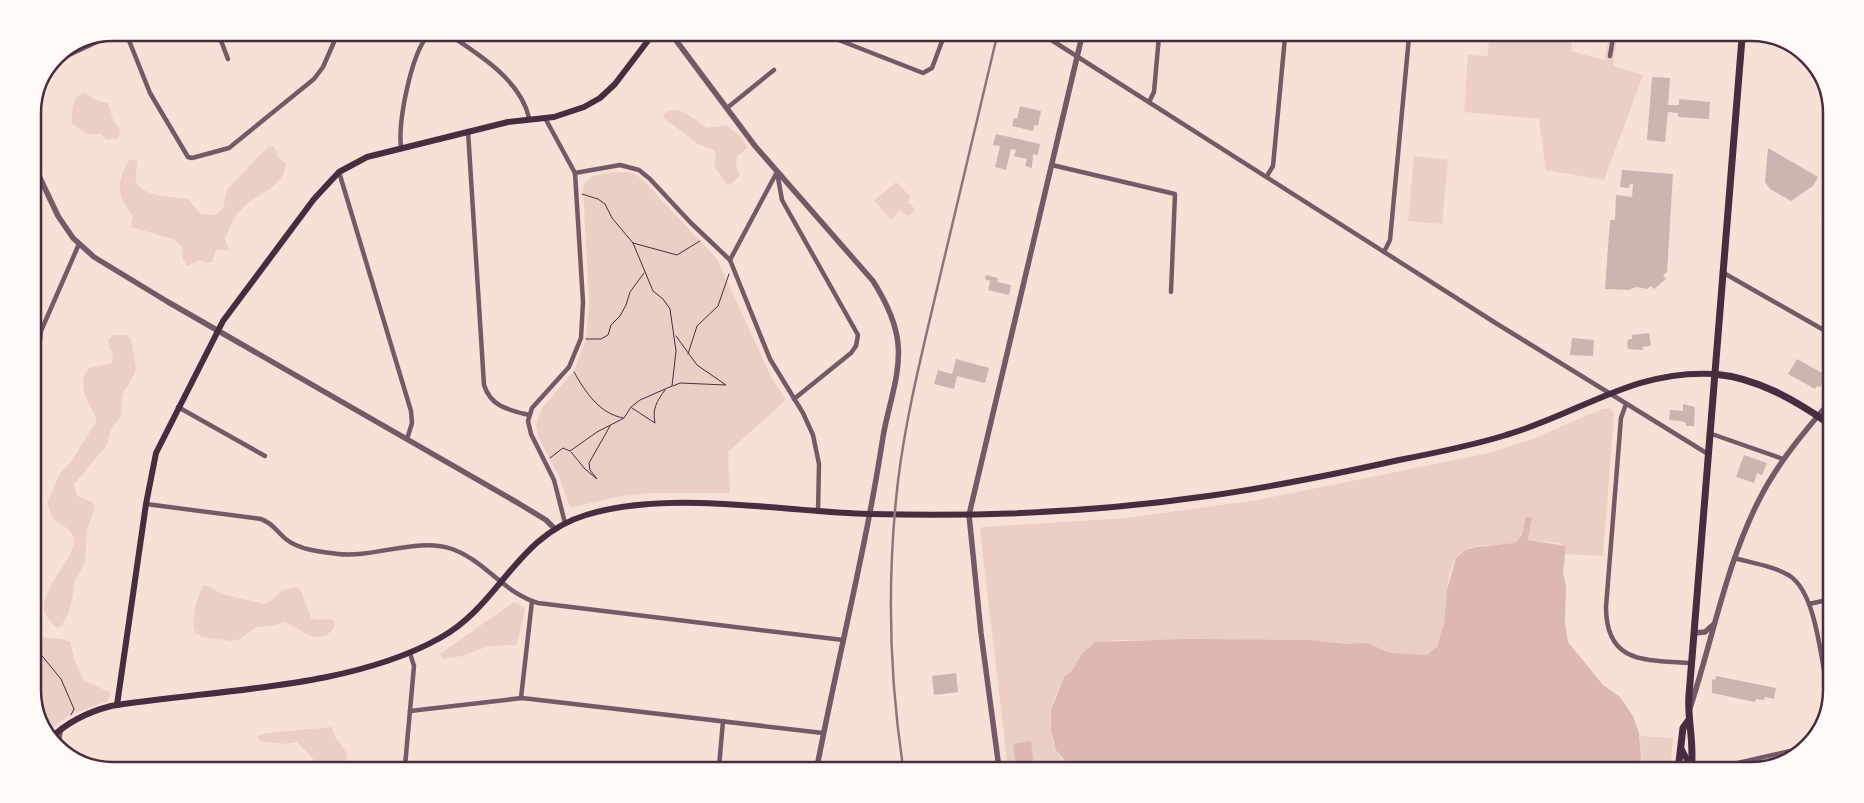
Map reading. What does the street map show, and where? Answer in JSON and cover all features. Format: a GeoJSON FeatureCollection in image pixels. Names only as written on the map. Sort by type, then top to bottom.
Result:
{"type":"FeatureCollection","features":[{"type":"Feature","properties":{"kind":"main road"},"geometry":{"type":"LineString","coordinates":[[117,705],[154,457],[218,330],[314,199],[339,172],[360,159],[468,131],[529,118],[545,118],[574,112],[600,98],[615,84],[648,41]]}},
{"type":"Feature","properties":{"kind":"main road"},"geometry":{"type":"LineString","coordinates":[[1691,762],[1692,730],[1688,718],[1691,663],[1742,41]]}},
{"type":"Feature","properties":{"kind":"main road"},"geometry":{"type":"LineString","coordinates":[[56,734],[83,716],[117,705],[292,682],[364,667],[410,653],[440,639],[463,623],[533,545],[554,528],[609,509],[662,504],[871,514],[969,514],[1124,506],[1271,486],[1496,438],[1557,417],[1608,393],[1640,381],[1667,375],[1714,374],[1736,377],[1762,385],[1787,397],[1823,420]]}},
{"type":"Feature","properties":{"kind":"main road"},"geometry":{"type":"LineString","coordinates":[[1679,762],[1683,728],[1688,718]]}},
{"type":"Feature","properties":{"kind":"main road"},"geometry":{"type":"LineString","coordinates":[[1681,748],[1687,762]]}},
{"type":"Feature","properties":{"kind":"street"},"geometry":{"type":"LineString","coordinates":[[130,41],[150,93],[189,158],[229,148],[302,89],[320,72],[334,41]]}},
{"type":"Feature","properties":{"kind":"street"},"geometry":{"type":"LineString","coordinates":[[221,41],[228,59]]}},
{"type":"Feature","properties":{"kind":"street"},"geometry":{"type":"LineString","coordinates":[[401,148],[400,121],[418,51],[424,41]]}},
{"type":"Feature","properties":{"kind":"street"},"geometry":{"type":"LineString","coordinates":[[460,41],[476,51],[523,99],[529,118]]}},
{"type":"Feature","properties":{"kind":"street"},"geometry":{"type":"LineString","coordinates":[[677,41],[777,172],[873,281],[887,306],[895,327],[898,342],[898,364],[885,422],[871,514],[818,762]]}},
{"type":"Feature","properties":{"kind":"street"},"geometry":{"type":"LineString","coordinates":[[841,41],[923,73],[932,68],[942,41]]}},
{"type":"Feature","properties":{"kind":"street"},"geometry":{"type":"LineString","coordinates":[[1053,41],[1384,252],[1708,454]]}},
{"type":"Feature","properties":{"kind":"street"},"geometry":{"type":"LineString","coordinates":[[999,762],[981,633],[969,514],[1081,41]]}},
{"type":"Feature","properties":{"kind":"street"},"geometry":{"type":"LineString","coordinates":[[1149,102],[1154,92],[1159,41]]}},
{"type":"Feature","properties":{"kind":"street"},"geometry":{"type":"LineString","coordinates":[[1267,176],[1273,166],[1285,41]]}},
{"type":"Feature","properties":{"kind":"street"},"geometry":{"type":"LineString","coordinates":[[1384,252],[1390,240],[1409,41]]}},
{"type":"Feature","properties":{"kind":"street"},"geometry":{"type":"LineString","coordinates":[[1610,56],[1612,41]]}},
{"type":"Feature","properties":{"kind":"street"},"geometry":{"type":"LineString","coordinates":[[727,108],[774,70]]}},
{"type":"Feature","properties":{"kind":"street"},"geometry":{"type":"LineString","coordinates":[[545,118],[575,173],[583,302],[581,338],[569,367],[532,408],[529,415],[531,434],[554,480],[565,523]]}},
{"type":"Feature","properties":{"kind":"street"},"geometry":{"type":"LineString","coordinates":[[468,131],[484,385],[491,398],[498,405],[507,410],[529,415]]}},
{"type":"Feature","properties":{"kind":"street"},"geometry":{"type":"LineString","coordinates":[[1052,165],[1175,194],[1171,292]]}},
{"type":"Feature","properties":{"kind":"street"},"geometry":{"type":"LineString","coordinates":[[575,173],[616,166],[636,168],[650,179],[704,236],[730,260],[770,359],[811,430],[818,453],[818,512]]}},
{"type":"Feature","properties":{"kind":"street"},"geometry":{"type":"LineString","coordinates":[[339,172],[412,414],[412,426],[407,439]]}},
{"type":"Feature","properties":{"kind":"street"},"geometry":{"type":"LineString","coordinates":[[730,260],[777,172]]}},
{"type":"Feature","properties":{"kind":"street"},"geometry":{"type":"LineString","coordinates":[[777,172],[782,200],[858,335],[857,344],[851,353],[794,399]]}},
{"type":"Feature","properties":{"kind":"street"},"geometry":{"type":"LineString","coordinates":[[41,180],[58,216],[79,244],[122,275],[546,520],[554,528]]}},
{"type":"Feature","properties":{"kind":"street"},"geometry":{"type":"LineString","coordinates":[[41,332],[79,244]]}},
{"type":"Feature","properties":{"kind":"street"},"geometry":{"type":"LineString","coordinates":[[1722,272],[1823,330]]}},
{"type":"Feature","properties":{"kind":"street"},"geometry":{"type":"LineString","coordinates":[[1626,404],[1621,418],[1606,607],[1608,627],[1615,644],[1630,656],[1645,660],[1691,663]]}},
{"type":"Feature","properties":{"kind":"street"},"geometry":{"type":"LineString","coordinates":[[178,407],[265,456]]}},
{"type":"Feature","properties":{"kind":"street"},"geometry":{"type":"LineString","coordinates":[[1688,718],[1734,558],[1760,498],[1783,459],[1823,409]]}},
{"type":"Feature","properties":{"kind":"street"},"geometry":{"type":"LineString","coordinates":[[1709,433],[1783,459]]}},
{"type":"Feature","properties":{"kind":"street"},"geometry":{"type":"LineString","coordinates":[[146,504],[261,519],[273,525],[295,545],[338,554],[356,554],[427,546],[446,547],[471,559],[501,582],[532,601],[843,640]]}},
{"type":"Feature","properties":{"kind":"street"},"geometry":{"type":"LineString","coordinates":[[1734,558],[1779,571],[1790,576],[1801,586],[1809,604],[1823,667]]}},
{"type":"Feature","properties":{"kind":"street"},"geometry":{"type":"LineString","coordinates":[[521,698],[532,601]]}},
{"type":"Feature","properties":{"kind":"street"},"geometry":{"type":"LineString","coordinates":[[1809,604],[1823,601]]}},
{"type":"Feature","properties":{"kind":"street"},"geometry":{"type":"LineString","coordinates":[[1694,633],[1710,629],[1718,616]]}},
{"type":"Feature","properties":{"kind":"street"},"geometry":{"type":"LineString","coordinates":[[405,762],[414,666],[410,653]]}},
{"type":"Feature","properties":{"kind":"street"},"geometry":{"type":"LineString","coordinates":[[410,711],[521,698],[823,733]]}},
{"type":"Feature","properties":{"kind":"street"},"geometry":{"type":"LineString","coordinates":[[719,762],[723,721]]}},
{"type":"Feature","properties":{"kind":"street"},"geometry":{"type":"LineString","coordinates":[[60,738],[61,730]]}},
{"type":"Feature","properties":{"kind":"street"},"geometry":{"type":"LineString","coordinates":[[1742,762],[1788,751]]}},
{"type":"Feature","properties":{"kind":"path"},"geometry":{"type":"LineString","coordinates":[[576,193],[598,199],[605,204],[612,218],[633,243],[652,291],[663,298],[670,310],[675,334],[672,386]]}},
{"type":"Feature","properties":{"kind":"path"},"geometry":{"type":"LineString","coordinates":[[633,243],[677,255],[688,251],[704,236]]}},
{"type":"Feature","properties":{"kind":"path"},"geometry":{"type":"LineString","coordinates":[[688,355],[696,326],[718,306],[726,276],[733,269]]}},
{"type":"Feature","properties":{"kind":"path"},"geometry":{"type":"LineString","coordinates":[[581,338],[600,339],[608,335],[611,325],[620,316],[630,292],[644,272]]}},
{"type":"Feature","properties":{"kind":"path"},"geometry":{"type":"LineString","coordinates":[[570,450],[596,432],[624,418],[631,407],[640,400],[672,386],[680,383],[726,385],[697,365],[688,355],[675,334]]}},
{"type":"Feature","properties":{"kind":"path"},"geometry":{"type":"LineString","coordinates":[[569,367],[601,410],[610,416],[624,418]]}},
{"type":"Feature","properties":{"kind":"path"},"geometry":{"type":"LineString","coordinates":[[631,407],[655,423],[653,415],[656,404],[665,390]]}},
{"type":"Feature","properties":{"kind":"path"},"geometry":{"type":"LineString","coordinates":[[544,461],[563,448],[570,450],[585,469],[597,478],[590,470],[589,463],[611,426]]}},
{"type":"Feature","properties":{"kind":"path"},"geometry":{"type":"LineString","coordinates":[[41,655],[61,679],[74,709],[70,716]]}},
{"type":"Feature","properties":{"kind":"shaded area"},"geometry":{"type":"Polygon","coordinates":[[[1489,41],[1572,41],[1571,51],[1604,60],[1608,41],[1617,41],[1613,66],[1643,75],[1604,180],[1546,170],[1539,119],[1464,112],[1468,55],[1488,56],[1489,41]]]}},
{"type":"Feature","properties":{"kind":"shaded area"},"geometry":{"type":"Polygon","coordinates":[[[85,92],[93,99],[108,103],[113,119],[120,130],[118,138],[107,140],[101,134],[88,134],[72,124],[72,109],[75,101],[80,94],[85,92]]]}},
{"type":"Feature","properties":{"kind":"shaded area"},"geometry":{"type":"Polygon","coordinates":[[[672,110],[686,114],[707,128],[727,125],[742,138],[748,148],[737,156],[736,165],[740,176],[730,185],[726,184],[714,165],[716,156],[714,150],[698,144],[664,118],[664,113],[672,110]]]}},
{"type":"Feature","properties":{"kind":"shaded area"},"geometry":{"type":"Polygon","coordinates":[[[274,146],[278,158],[285,162],[281,178],[268,190],[246,205],[238,214],[225,238],[229,250],[216,250],[212,262],[207,263],[199,260],[188,266],[183,260],[182,247],[173,239],[131,227],[133,215],[123,202],[120,188],[122,174],[130,159],[137,161],[136,181],[144,190],[158,195],[187,198],[201,214],[215,215],[223,208],[228,188],[268,147],[274,146]]]}},
{"type":"Feature","properties":{"kind":"shaded area"},"geometry":{"type":"Polygon","coordinates":[[[1414,156],[1448,160],[1442,224],[1408,221],[1414,156]]]}},
{"type":"Feature","properties":{"kind":"shaded area"},"geometry":{"type":"Polygon","coordinates":[[[616,172],[630,172],[641,178],[717,259],[772,379],[786,400],[728,452],[730,493],[649,493],[616,497],[570,508],[559,476],[539,439],[536,424],[542,408],[574,371],[586,339],[589,301],[583,188],[588,179],[592,177],[616,172]]]}},
{"type":"Feature","properties":{"kind":"shaded area"},"geometry":{"type":"Polygon","coordinates":[[[896,182],[910,196],[910,200],[907,203],[912,205],[915,211],[908,216],[903,214],[901,209],[891,219],[874,201],[896,182]]]}},
{"type":"Feature","properties":{"kind":"shaded area"},"geometry":{"type":"Polygon","coordinates":[[[113,335],[126,335],[131,338],[136,369],[122,395],[121,415],[110,431],[107,445],[74,484],[77,496],[92,502],[95,509],[87,529],[85,563],[74,582],[73,596],[68,614],[62,625],[58,628],[47,617],[44,608],[45,598],[70,555],[73,536],[67,528],[53,519],[47,503],[60,473],[71,462],[96,422],[96,417],[84,392],[83,379],[90,368],[112,363],[113,353],[109,348],[108,340],[113,335]]]}},
{"type":"Feature","properties":{"kind":"shaded area"},"geometry":{"type":"Polygon","coordinates":[[[1610,408],[1614,414],[1603,556],[1565,554],[1566,550],[1561,543],[1528,540],[1532,518],[1515,543],[1483,545],[1465,550],[1456,558],[1451,571],[1441,635],[1436,647],[1427,655],[1394,654],[1312,640],[1118,640],[1090,645],[1082,653],[1072,671],[1064,677],[1053,702],[1050,722],[1052,740],[1065,762],[1007,762],[980,531],[982,527],[1126,518],[1258,500],[1489,453],[1530,440],[1602,409],[1610,408]]]}},
{"type":"Feature","properties":{"kind":"shaded area"},"geometry":{"type":"Polygon","coordinates":[[[1526,517],[1532,518],[1528,540],[1566,546],[1563,573],[1566,586],[1565,623],[1568,642],[1603,685],[1620,697],[1633,716],[1639,733],[1641,762],[1066,762],[1056,750],[1051,731],[1051,710],[1064,677],[1072,671],[1082,653],[1095,642],[1186,639],[1312,640],[1344,644],[1368,643],[1389,653],[1427,655],[1437,647],[1444,623],[1447,590],[1456,558],[1465,550],[1476,547],[1515,543],[1522,535],[1526,517]]]}},
{"type":"Feature","properties":{"kind":"shaded area"},"geometry":{"type":"Polygon","coordinates":[[[203,586],[208,586],[222,594],[264,604],[279,592],[297,587],[301,591],[311,618],[335,621],[334,627],[328,634],[322,637],[311,636],[284,622],[272,626],[256,627],[240,639],[232,641],[202,637],[195,632],[193,620],[203,586]]]}},
{"type":"Feature","properties":{"kind":"shaded area"},"geometry":{"type":"Polygon","coordinates":[[[514,602],[525,608],[516,645],[489,646],[462,656],[442,659],[440,654],[514,602]]]}},
{"type":"Feature","properties":{"kind":"shaded area"},"geometry":{"type":"Polygon","coordinates":[[[41,636],[70,642],[75,662],[84,680],[111,693],[108,701],[69,715],[52,728],[45,713],[41,694],[41,636]]]}},
{"type":"Feature","properties":{"kind":"shaded area"},"geometry":{"type":"Polygon","coordinates":[[[332,727],[335,737],[346,752],[347,762],[316,762],[297,742],[286,744],[260,741],[257,736],[267,733],[332,727]]]}},
{"type":"Feature","properties":{"kind":"shaded area"},"geometry":{"type":"Polygon","coordinates":[[[1640,736],[1673,738],[1671,762],[1642,762],[1640,736]]]}},
{"type":"Feature","properties":{"kind":"shaded area"},"geometry":{"type":"Polygon","coordinates":[[[1031,741],[1033,762],[1015,762],[1013,744],[1031,741]]]}},
{"type":"Feature","properties":{"kind":"building"},"geometry":{"type":"Polygon","coordinates":[[[1652,77],[1670,78],[1668,105],[1679,105],[1679,99],[1710,102],[1709,119],[1678,117],[1678,113],[1668,112],[1665,142],[1647,140],[1652,77]]]}},
{"type":"Feature","properties":{"kind":"building"},"geometry":{"type":"Polygon","coordinates":[[[1020,106],[1041,111],[1038,126],[1034,125],[1033,131],[1012,126],[1014,118],[1017,119],[1020,106]]]}},
{"type":"Feature","properties":{"kind":"building"},"geometry":{"type":"Polygon","coordinates":[[[996,134],[1040,144],[1038,155],[1033,154],[1032,168],[1025,166],[1027,159],[1014,156],[1016,150],[1011,149],[1006,170],[995,167],[1000,146],[993,145],[996,134]]]}},
{"type":"Feature","properties":{"kind":"building"},"geometry":{"type":"Polygon","coordinates":[[[1768,148],[1818,177],[1813,186],[1791,201],[1770,189],[1765,182],[1768,148]]]}},
{"type":"Feature","properties":{"kind":"building"},"geometry":{"type":"Polygon","coordinates":[[[1622,170],[1673,174],[1667,272],[1663,275],[1666,279],[1654,289],[1651,286],[1647,289],[1637,287],[1628,290],[1605,289],[1610,220],[1615,220],[1616,195],[1632,197],[1633,184],[1630,184],[1629,188],[1620,187],[1622,170]]]}},
{"type":"Feature","properties":{"kind":"building"},"geometry":{"type":"Polygon","coordinates":[[[986,275],[998,278],[997,282],[1011,285],[1009,295],[988,290],[990,281],[985,279],[986,275]]]}},
{"type":"Feature","properties":{"kind":"building"},"geometry":{"type":"Polygon","coordinates":[[[1649,333],[1651,346],[1642,347],[1643,350],[1628,349],[1627,343],[1629,339],[1632,339],[1632,335],[1649,333]]]}},
{"type":"Feature","properties":{"kind":"building"},"geometry":{"type":"Polygon","coordinates":[[[1572,338],[1594,340],[1593,356],[1570,355],[1572,338]]]}},
{"type":"Feature","properties":{"kind":"building"},"geometry":{"type":"Polygon","coordinates":[[[956,359],[989,368],[985,383],[957,376],[954,389],[934,384],[938,370],[952,374],[956,359]]]}},
{"type":"Feature","properties":{"kind":"building"},"geometry":{"type":"Polygon","coordinates":[[[1797,359],[1823,373],[1823,382],[1820,387],[1817,386],[1815,389],[1788,374],[1797,359]]]}},
{"type":"Feature","properties":{"kind":"building"},"geometry":{"type":"Polygon","coordinates":[[[1683,404],[1695,407],[1694,426],[1686,426],[1686,423],[1681,421],[1669,420],[1670,410],[1683,411],[1683,404]]]}},
{"type":"Feature","properties":{"kind":"building"},"geometry":{"type":"Polygon","coordinates":[[[1744,455],[1767,463],[1762,475],[1757,473],[1754,483],[1736,477],[1744,455]]]}},
{"type":"Feature","properties":{"kind":"building"},"geometry":{"type":"Polygon","coordinates":[[[956,673],[958,692],[934,695],[932,676],[956,673]]]}},
{"type":"Feature","properties":{"kind":"building"},"geometry":{"type":"Polygon","coordinates":[[[1716,676],[1776,688],[1774,699],[1765,697],[1764,700],[1756,699],[1755,702],[1712,693],[1712,679],[1715,680],[1716,676]]]}},
{"type":"Feature","properties":{"kind":"railway"},"geometry":{"type":"LineString","coordinates":[[902,762],[892,660],[891,624],[892,553],[898,481],[905,433],[920,361],[996,41]]}}]}
